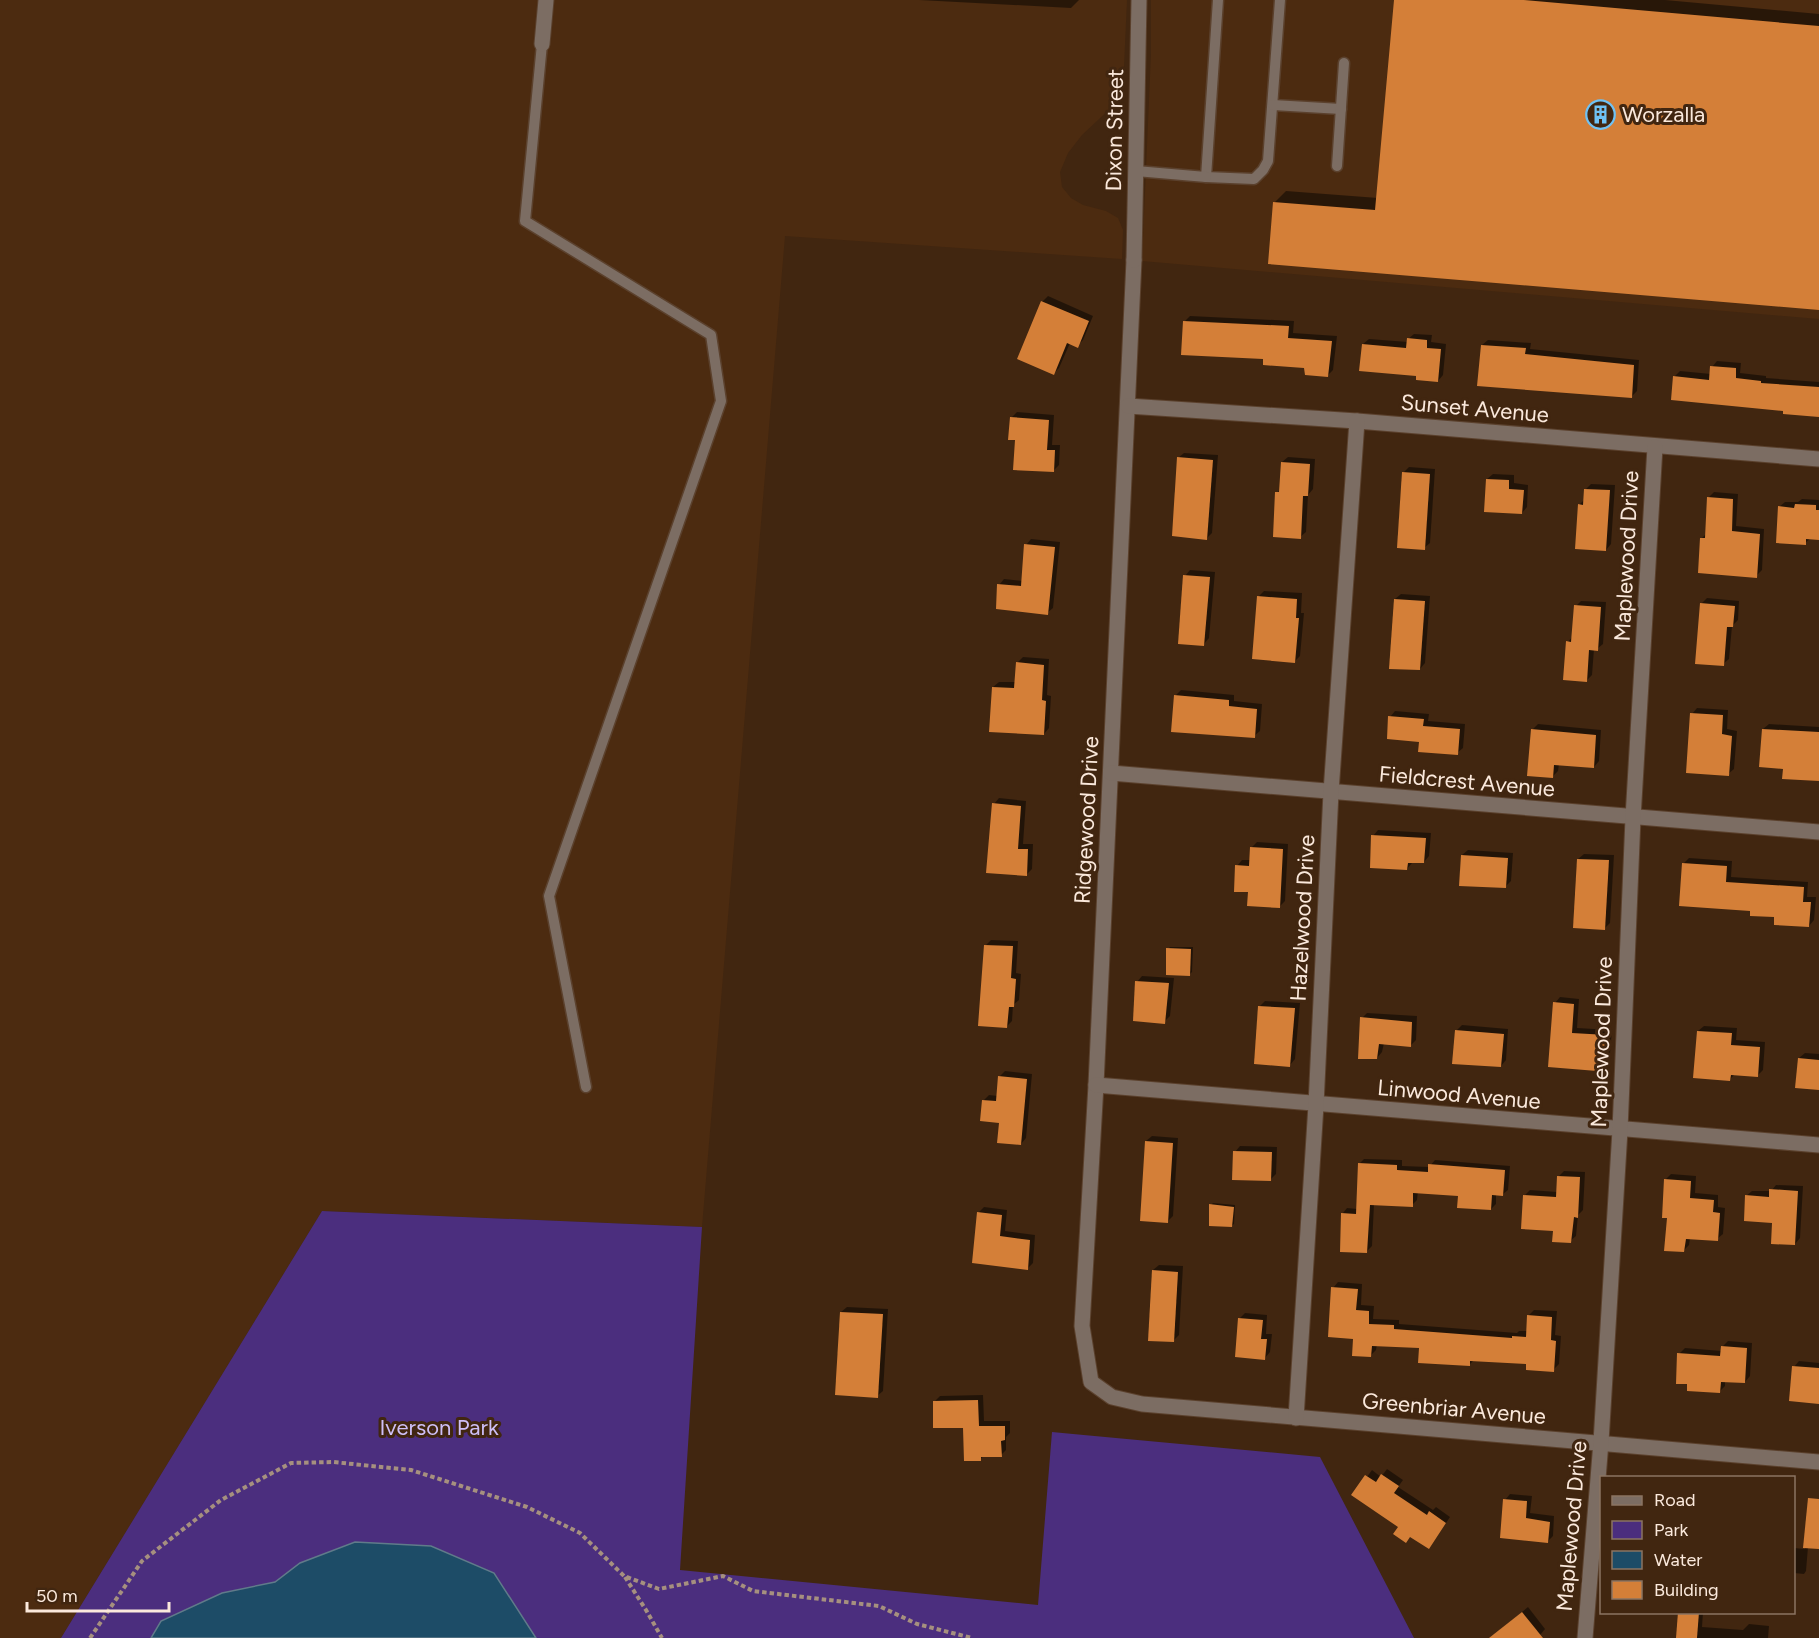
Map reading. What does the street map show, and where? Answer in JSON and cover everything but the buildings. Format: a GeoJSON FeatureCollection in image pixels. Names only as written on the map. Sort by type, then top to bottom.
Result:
{"type":"FeatureCollection","features":[{"type":"Feature","properties":{"kind":"street"},"geometry":{"type":"LineString","coordinates":[[542,44],[546,0]]}},
{"type":"Feature","properties":{"kind":"street","name":"Dixon Street"},"geometry":{"type":"LineString","coordinates":[[1134,260],[1139,0]]}},
{"type":"Feature","properties":{"kind":"street","name":"Ridgewood Drive"},"geometry":{"type":"LineString","coordinates":[[1091,1382],[1082,1326],[1096,1085],[1134,260]]}},
{"type":"Feature","properties":{"kind":"street","name":"Sunset Avenue"},"geometry":{"type":"LineString","coordinates":[[1128,406],[1357,421],[1819,459]]}},
{"type":"Feature","properties":{"kind":"street","name":"Hazelwood Drive"},"geometry":{"type":"LineString","coordinates":[[1296,1418],[1316,1105],[1331,792],[1357,421]]}},
{"type":"Feature","properties":{"kind":"street","name":"Maplewood Drive"},"geometry":{"type":"LineString","coordinates":[[1585,1638],[1601,1442],[1620,1130],[1633,818],[1655,447]]}},
{"type":"Feature","properties":{"kind":"street","name":"Fieldcrest Avenue"},"geometry":{"type":"LineString","coordinates":[[1111,773],[1819,832]]}},
{"type":"Feature","properties":{"kind":"street","name":"Linwood Avenue"},"geometry":{"type":"LineString","coordinates":[[1096,1085],[1819,1145]]}},
{"type":"Feature","properties":{"kind":"street","name":"Greenbriar Avenue"},"geometry":{"type":"LineString","coordinates":[[1091,1382],[1112,1397],[1143,1404],[1819,1462]]}},
{"type":"Feature","properties":{"kind":"lane"},"geometry":{"type":"LineString","coordinates":[[1206,177],[1218,0]]}},
{"type":"Feature","properties":{"kind":"lane"},"geometry":{"type":"LineString","coordinates":[[1136,171],[1254,179],[1263,170],[1268,161],[1280,0]]}},
{"type":"Feature","properties":{"kind":"lane"},"geometry":{"type":"LineString","coordinates":[[542,44],[525,221],[711,334],[721,401],[549,896],[586,1087]]}},
{"type":"Feature","properties":{"kind":"lane"},"geometry":{"type":"LineString","coordinates":[[1337,165],[1344,63]]}},
{"type":"Feature","properties":{"kind":"lane"},"geometry":{"type":"LineString","coordinates":[[1273,105],[1341,109]]}},
{"type":"Feature","properties":{"kind":"path"},"geometry":{"type":"LineString","coordinates":[[90,1638],[142,1561],[221,1500],[291,1463],[333,1462],[411,1470],[527,1507],[580,1533],[624,1576],[662,1638]]}},
{"type":"Feature","properties":{"kind":"path"},"geometry":{"type":"LineString","coordinates":[[624,1576],[659,1589],[723,1576],[753,1591],[879,1606],[917,1623],[972,1638]]}},
{"type":"Feature","properties":{"kind":"shaded area"},"geometry":{"type":"Polygon","coordinates":[[[0,0],[1127,0],[1123,89],[1114,105],[1082,135],[1068,153],[1060,172],[1062,187],[1071,198],[1118,218],[1123,230],[1122,259],[785,236],[702,1227],[322,1211],[61,1638],[0,1638],[0,0]]]}},
{"type":"Feature","properties":{"kind":"shaded area","name":"Worzalla"},"geometry":{"type":"Polygon","coordinates":[[[1151,0],[1819,0],[1819,319],[1142,261],[1151,54],[1151,0]]]}},
{"type":"Feature","properties":{"kind":"green space","name":"Iverson Park"},"geometry":{"type":"Polygon","coordinates":[[[322,1211],[702,1227],[680,1570],[1038,1605],[1052,1432],[1320,1457],[1414,1638],[61,1638],[322,1211]]]}},
{"type":"Feature","properties":{"kind":"water"},"geometry":{"type":"Polygon","coordinates":[[[355,1542],[431,1546],[494,1573],[536,1638],[151,1638],[161,1621],[222,1593],[275,1582],[300,1563],[355,1542]]]}},
{"type":"Feature","properties":{"kind":"place","name":"Worzalla"},"geometry":{"type":"Point","coordinates":[1601,114]}}]}
